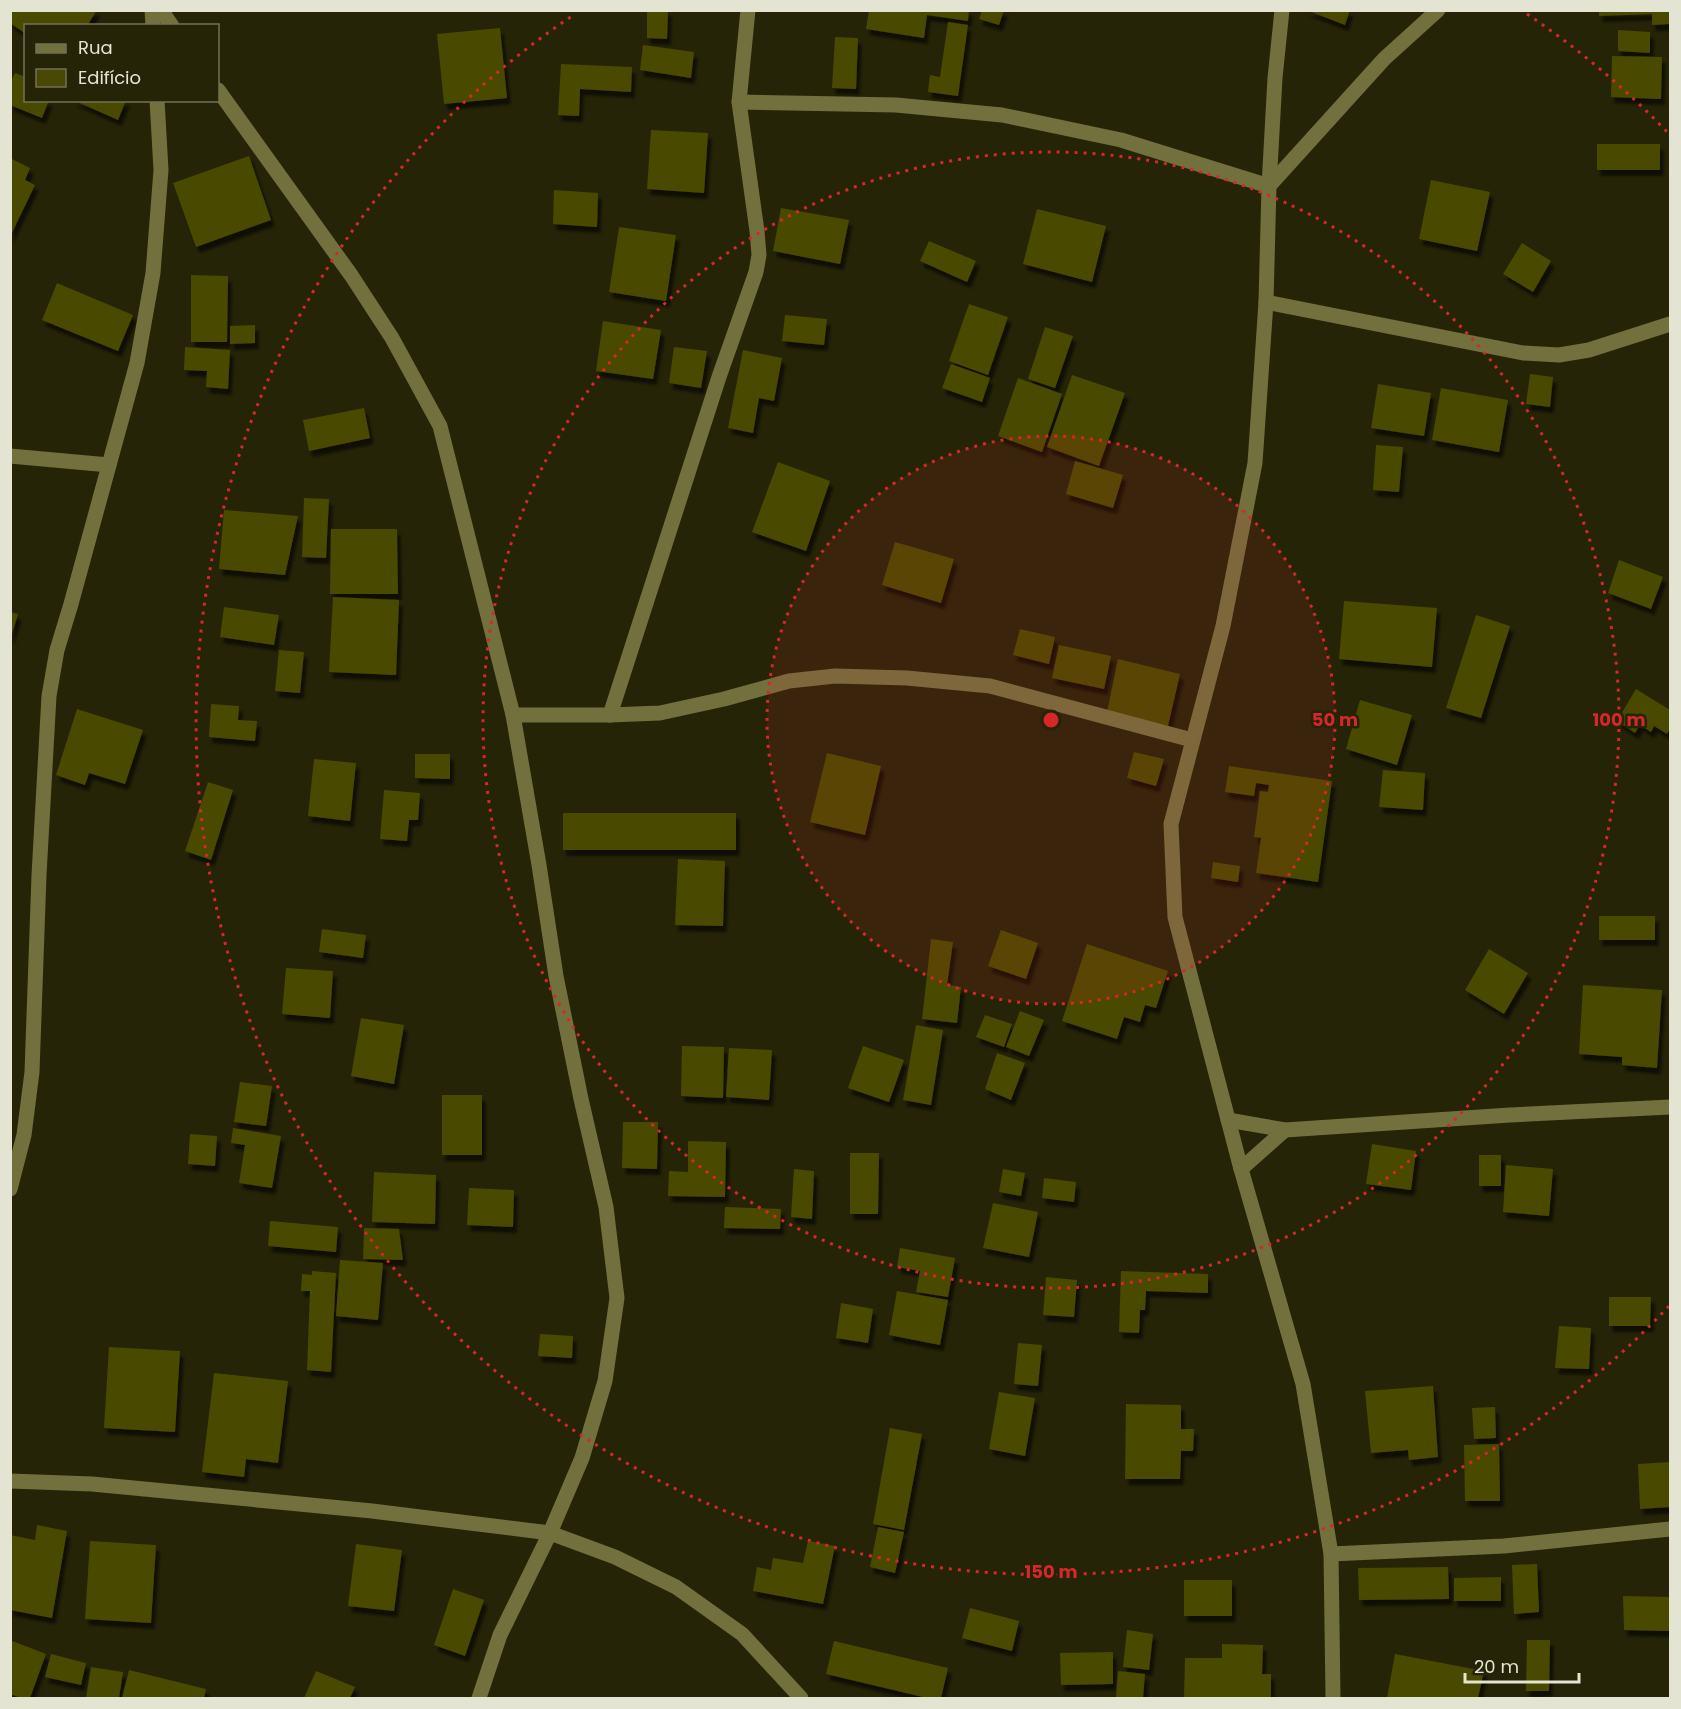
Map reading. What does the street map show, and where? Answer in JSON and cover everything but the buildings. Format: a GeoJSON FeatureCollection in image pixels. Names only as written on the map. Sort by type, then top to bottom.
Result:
{"type":"FeatureCollection","features":[{"type":"Feature","properties":{"kind":"street"},"geometry":{"type":"LineString","coordinates":[[161,10],[171,24]]}},
{"type":"Feature","properties":{"kind":"street"},"geometry":{"type":"LineString","coordinates":[[610,715],[719,377],[756,272],[759,255],[757,231],[739,102],[747,10]]}},
{"type":"Feature","properties":{"kind":"street"},"geometry":{"type":"LineString","coordinates":[[1282,10],[1275,78],[1266,302],[1255,463],[1223,626],[1171,824],[1175,917],[1241,1169],[1303,1384],[1331,1554],[1333,1698]]}},
{"type":"Feature","properties":{"kind":"street"},"geometry":{"type":"LineString","coordinates":[[1269,186],[1384,59],[1438,10]]}},
{"type":"Feature","properties":{"kind":"street"},"geometry":{"type":"LineString","coordinates":[[219,91],[351,275],[392,338],[440,426],[513,715],[556,976],[606,1207],[617,1298],[605,1381],[582,1458],[550,1533],[500,1635],[479,1698]]}},
{"type":"Feature","properties":{"kind":"street"},"geometry":{"type":"LineString","coordinates":[[10,1189],[24,1135],[32,1072],[39,875],[49,696],[57,650],[137,363],[153,273],[161,170],[157,102]]}},
{"type":"Feature","properties":{"kind":"street"},"geometry":{"type":"LineString","coordinates":[[739,102],[896,105],[1002,115],[1121,140],[1269,186]]}},
{"type":"Feature","properties":{"kind":"street"},"geometry":{"type":"LineString","coordinates":[[1266,302],[1523,353],[1559,355],[1589,350],[1671,324]]}},
{"type":"Feature","properties":{"kind":"street"},"geometry":{"type":"LineString","coordinates":[[10,456],[109,465]]}},
{"type":"Feature","properties":{"kind":"street"},"geometry":{"type":"LineString","coordinates":[[513,715],[660,713],[724,699],[789,681],[835,676],[906,678],[990,686],[1192,740]]}},
{"type":"Feature","properties":{"kind":"street"},"geometry":{"type":"LineString","coordinates":[[1228,1120],[1285,1130],[1671,1107]]}},
{"type":"Feature","properties":{"kind":"street"},"geometry":{"type":"LineString","coordinates":[[1241,1169],[1285,1130]]}},
{"type":"Feature","properties":{"kind":"street"},"geometry":{"type":"LineString","coordinates":[[10,1481],[92,1484],[372,1510],[550,1533],[615,1557],[676,1587],[742,1634],[801,1698]]}},
{"type":"Feature","properties":{"kind":"street"},"geometry":{"type":"LineString","coordinates":[[1331,1554],[1504,1546],[1671,1529]]}}]}
